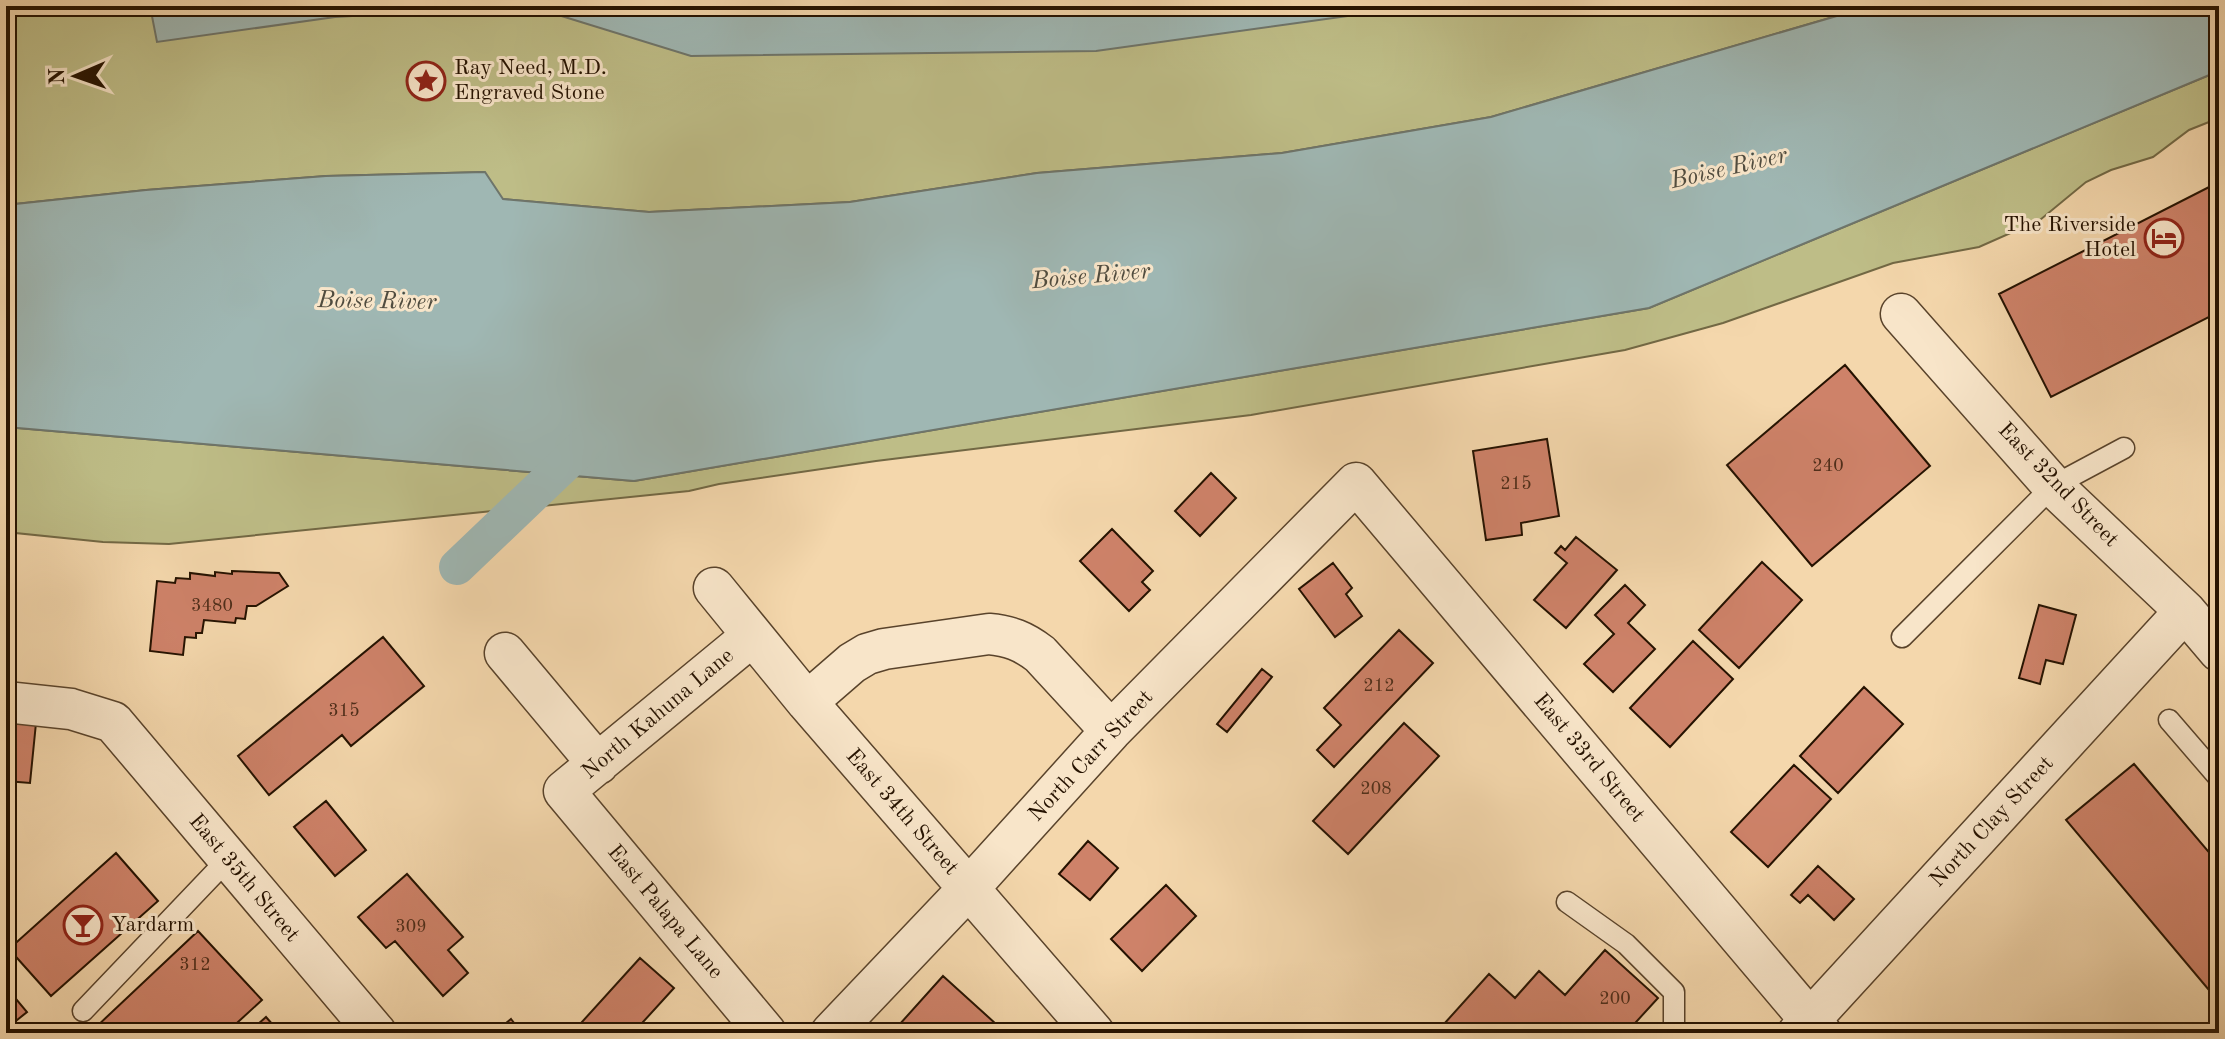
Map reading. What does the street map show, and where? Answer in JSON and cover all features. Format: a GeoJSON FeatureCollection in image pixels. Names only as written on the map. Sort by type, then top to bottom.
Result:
{"type":"FeatureCollection","features":[{"type":"Feature","properties":{"kind":"street","name":"East 32nd Street"},"geometry":{"type":"LineString","coordinates":[[1901,314],[2053,486],[2185,611],[2219,651]]}},
{"type":"Feature","properties":{"kind":"street","name":"North Carr Street"},"geometry":{"type":"LineString","coordinates":[[831,1033],[968,889],[1111,731],[1356,483]]}},
{"type":"Feature","properties":{"kind":"street","name":"East 33rd Street"},"geometry":{"type":"LineString","coordinates":[[1356,483],[1810,1029]]}},
{"type":"Feature","properties":{"kind":"street","name":"East 34th Street"},"geometry":{"type":"LineString","coordinates":[[714,588],[807,702],[1094,1033]]}},
{"type":"Feature","properties":{"kind":"street","name":"North Clay Street"},"geometry":{"type":"LineString","coordinates":[[1810,1029],[2185,611]]}},
{"type":"Feature","properties":{"kind":"street"},"geometry":{"type":"LineString","coordinates":[[807,702],[867,654],[989,634],[1017,638],[1028,645],[1111,731]]}},
{"type":"Feature","properties":{"kind":"street","name":"North Kahuna Lane"},"geometry":{"type":"LineString","coordinates":[[564,791],[752,636]]}},
{"type":"Feature","properties":{"kind":"street"},"geometry":{"type":"LineString","coordinates":[[505,653],[598,764]]}},
{"type":"Feature","properties":{"kind":"street","name":"East 35th Street"},"geometry":{"type":"LineString","coordinates":[[6,702],[71,709],[113,722],[376,1033]]}},
{"type":"Feature","properties":{"kind":"street","name":"East Palapa Lane"},"geometry":{"type":"LineString","coordinates":[[564,791],[766,1033]]}},
{"type":"Feature","properties":{"kind":"lane"},"geometry":{"type":"LineString","coordinates":[[1902,637],[2053,486],[2124,448]]}},
{"type":"Feature","properties":{"kind":"lane"},"geometry":{"type":"LineString","coordinates":[[2169,720],[2219,778]]}},
{"type":"Feature","properties":{"kind":"lane"},"geometry":{"type":"LineString","coordinates":[[83,1011],[228,859]]}},
{"type":"Feature","properties":{"kind":"lane"},"geometry":{"type":"LineString","coordinates":[[1567,902],[1626,944],[1674,992],[1674,1029],[1677,1033]]}},
{"type":"Feature","properties":{"kind":"shaded area"},"geometry":{"type":"Polygon","coordinates":[[[6,6],[1871,6],[1491,117],[1282,153],[1037,173],[850,202],[649,212],[502,199],[484,172],[326,176],[6,205],[6,6]]]}},
{"type":"Feature","properties":{"kind":"shaded area"},"geometry":{"type":"Polygon","coordinates":[[[2219,71],[2219,118],[2189,130],[2153,157],[2111,170],[2086,182],[2040,220],[1979,247],[1893,263],[1723,323],[1625,350],[1251,415],[876,461],[689,491],[169,544],[103,542],[6,532],[6,427],[634,481],[1649,308],[2219,71]]]}},
{"type":"Feature","properties":{"kind":"water"},"geometry":{"type":"Polygon","coordinates":[[[150,6],[527,6],[335,17],[157,42],[150,6]]]}},
{"type":"Feature","properties":{"kind":"water"},"geometry":{"type":"Polygon","coordinates":[[[529,6],[1420,6],[1096,51],[691,56],[529,6]]]}},
{"type":"Feature","properties":{"kind":"water","name":"Boise River"},"geometry":{"type":"Polygon","coordinates":[[[1871,6],[2219,6],[2219,71],[1649,308],[634,481],[6,427],[6,205],[326,176],[485,172],[503,199],[649,212],[850,202],[1037,173],[1282,153],[1491,117],[1871,6]]]}},
{"type":"Feature","properties":{"kind":"building","name":"The Riverside Hotel"},"geometry":{"type":"Polygon","coordinates":[[[2219,182],[2219,312],[2051,397],[1999,294],[2219,182]]]}},
{"type":"Feature","properties":{"kind":"building"},"geometry":{"type":"Polygon","coordinates":[[[1845,365],[1930,466],[1812,566],[1727,465],[1845,365]]]}},
{"type":"Feature","properties":{"kind":"building"},"geometry":{"type":"Polygon","coordinates":[[[1547,439],[1559,516],[1521,523],[1522,535],[1486,540],[1473,451],[1547,439]]]}},
{"type":"Feature","properties":{"kind":"building"},"geometry":{"type":"Polygon","coordinates":[[[1211,473],[1236,498],[1200,536],[1175,511],[1211,473]]]}},
{"type":"Feature","properties":{"kind":"building"},"geometry":{"type":"Polygon","coordinates":[[[1112,529],[1153,571],[1142,582],[1150,590],[1129,611],[1080,561],[1112,529]]]}},
{"type":"Feature","properties":{"kind":"building"},"geometry":{"type":"Polygon","coordinates":[[[1576,537],[1617,570],[1566,628],[1534,600],[1567,563],[1555,553],[1561,546],[1565,550],[1576,537]]]}},
{"type":"Feature","properties":{"kind":"building"},"geometry":{"type":"Polygon","coordinates":[[[1762,562],[1802,600],[1739,668],[1699,630],[1762,562]]]}},
{"type":"Feature","properties":{"kind":"building"},"geometry":{"type":"Polygon","coordinates":[[[1333,563],[1352,588],[1346,594],[1362,616],[1335,637],[1299,589],[1333,563]]]}},
{"type":"Feature","properties":{"kind":"building"},"geometry":{"type":"Polygon","coordinates":[[[232,571],[279,573],[288,586],[256,606],[247,606],[245,619],[236,618],[235,623],[204,620],[202,633],[196,633],[196,638],[185,637],[183,655],[150,651],[157,581],[175,583],[176,578],[190,579],[190,573],[215,576],[215,572],[232,574],[232,571]]]}},
{"type":"Feature","properties":{"kind":"building"},"geometry":{"type":"Polygon","coordinates":[[[1625,585],[1645,605],[1628,623],[1655,649],[1613,692],[1584,664],[1614,634],[1595,615],[1625,585]]]}},
{"type":"Feature","properties":{"kind":"building"},"geometry":{"type":"Polygon","coordinates":[[[2039,605],[2076,615],[2063,664],[2046,660],[2040,684],[2019,678],[2039,605]]]}},
{"type":"Feature","properties":{"kind":"building"},"geometry":{"type":"Polygon","coordinates":[[[1399,630],[1433,663],[1334,767],[1317,750],[1341,725],[1324,708],[1399,630]]]}},
{"type":"Feature","properties":{"kind":"building"},"geometry":{"type":"Polygon","coordinates":[[[383,637],[424,686],[351,746],[342,735],[269,795],[238,756],[383,637]]]}},
{"type":"Feature","properties":{"kind":"building"},"geometry":{"type":"Polygon","coordinates":[[[1693,641],[1733,679],[1670,747],[1630,708],[1693,641]]]}},
{"type":"Feature","properties":{"kind":"building"},"geometry":{"type":"Polygon","coordinates":[[[1262,669],[1272,677],[1227,732],[1217,724],[1262,669]]]}},
{"type":"Feature","properties":{"kind":"building"},"geometry":{"type":"Polygon","coordinates":[[[1864,687],[1903,724],[1838,793],[1800,756],[1864,687]]]}},
{"type":"Feature","properties":{"kind":"building"},"geometry":{"type":"Polygon","coordinates":[[[6,720],[36,723],[30,783],[6,781],[6,720]]]}},
{"type":"Feature","properties":{"kind":"building"},"geometry":{"type":"Polygon","coordinates":[[[1404,723],[1439,756],[1348,854],[1313,821],[1404,723]]]}},
{"type":"Feature","properties":{"kind":"building"},"geometry":{"type":"Polygon","coordinates":[[[2134,764],[2219,864],[2219,1002],[2066,820],[2134,764]]]}},
{"type":"Feature","properties":{"kind":"building"},"geometry":{"type":"Polygon","coordinates":[[[1794,765],[1831,799],[1768,867],[1731,832],[1794,765]]]}},
{"type":"Feature","properties":{"kind":"building"},"geometry":{"type":"Polygon","coordinates":[[[326,801],[366,850],[335,876],[294,827],[326,801]]]}},
{"type":"Feature","properties":{"kind":"building"},"geometry":{"type":"Polygon","coordinates":[[[1088,841],[1118,868],[1090,900],[1059,874],[1088,841]]]}},
{"type":"Feature","properties":{"kind":"building","name":"Yardarm"},"geometry":{"type":"Polygon","coordinates":[[[116,853],[158,901],[51,996],[9,949],[116,853]]]}},
{"type":"Feature","properties":{"kind":"building"},"geometry":{"type":"Polygon","coordinates":[[[1818,866],[1854,899],[1834,920],[1808,895],[1800,903],[1791,895],[1818,866]]]}},
{"type":"Feature","properties":{"kind":"building"},"geometry":{"type":"Polygon","coordinates":[[[407,874],[463,937],[448,950],[468,973],[443,996],[395,941],[386,948],[358,917],[407,874]]]}},
{"type":"Feature","properties":{"kind":"building"},"geometry":{"type":"Polygon","coordinates":[[[1166,885],[1196,916],[1142,971],[1111,939],[1166,885]]]}},
{"type":"Feature","properties":{"kind":"building"},"geometry":{"type":"Polygon","coordinates":[[[198,931],[262,1000],[226,1033],[99,1033],[95,1028],[198,931]]]}},
{"type":"Feature","properties":{"kind":"building"},"geometry":{"type":"Polygon","coordinates":[[[1605,950],[1658,998],[1626,1033],[1614,1023],[1604,1033],[1455,1033],[1444,1024],[1489,974],[1515,998],[1539,971],[1565,995],[1605,950]]]}},
{"type":"Feature","properties":{"kind":"building"},"geometry":{"type":"Polygon","coordinates":[[[640,958],[674,988],[633,1033],[572,1033],[640,958]]]}},
{"type":"Feature","properties":{"kind":"building"},"geometry":{"type":"Polygon","coordinates":[[[943,976],[996,1024],[987,1033],[908,1033],[899,1025],[943,976]]]}},
{"type":"Feature","properties":{"kind":"building"},"geometry":{"type":"Polygon","coordinates":[[[6,987],[27,1012],[6,1029],[6,987]]]}},
{"type":"Feature","properties":{"kind":"building"},"geometry":{"type":"Polygon","coordinates":[[[266,1017],[280,1033],[248,1033],[266,1017]]]}},
{"type":"Feature","properties":{"kind":"building"},"geometry":{"type":"Polygon","coordinates":[[[511,1019],[522,1033],[494,1033],[511,1019]]]}},
{"type":"Feature","properties":{"kind":"waterway"},"geometry":{"type":"LineString","coordinates":[[457,567],[589,441]]}},
{"type":"Feature","properties":{"kind":"place","name":"Ray Need, M.D. Engraved Stone"},"geometry":{"type":"Point","coordinates":[426,81]}},
{"type":"Feature","properties":{"kind":"place","name":"The Riverside Hotel"},"geometry":{"type":"Point","coordinates":[2164,238]}},
{"type":"Feature","properties":{"kind":"place","name":"Yardarm"},"geometry":{"type":"Point","coordinates":[83,925]}}]}
